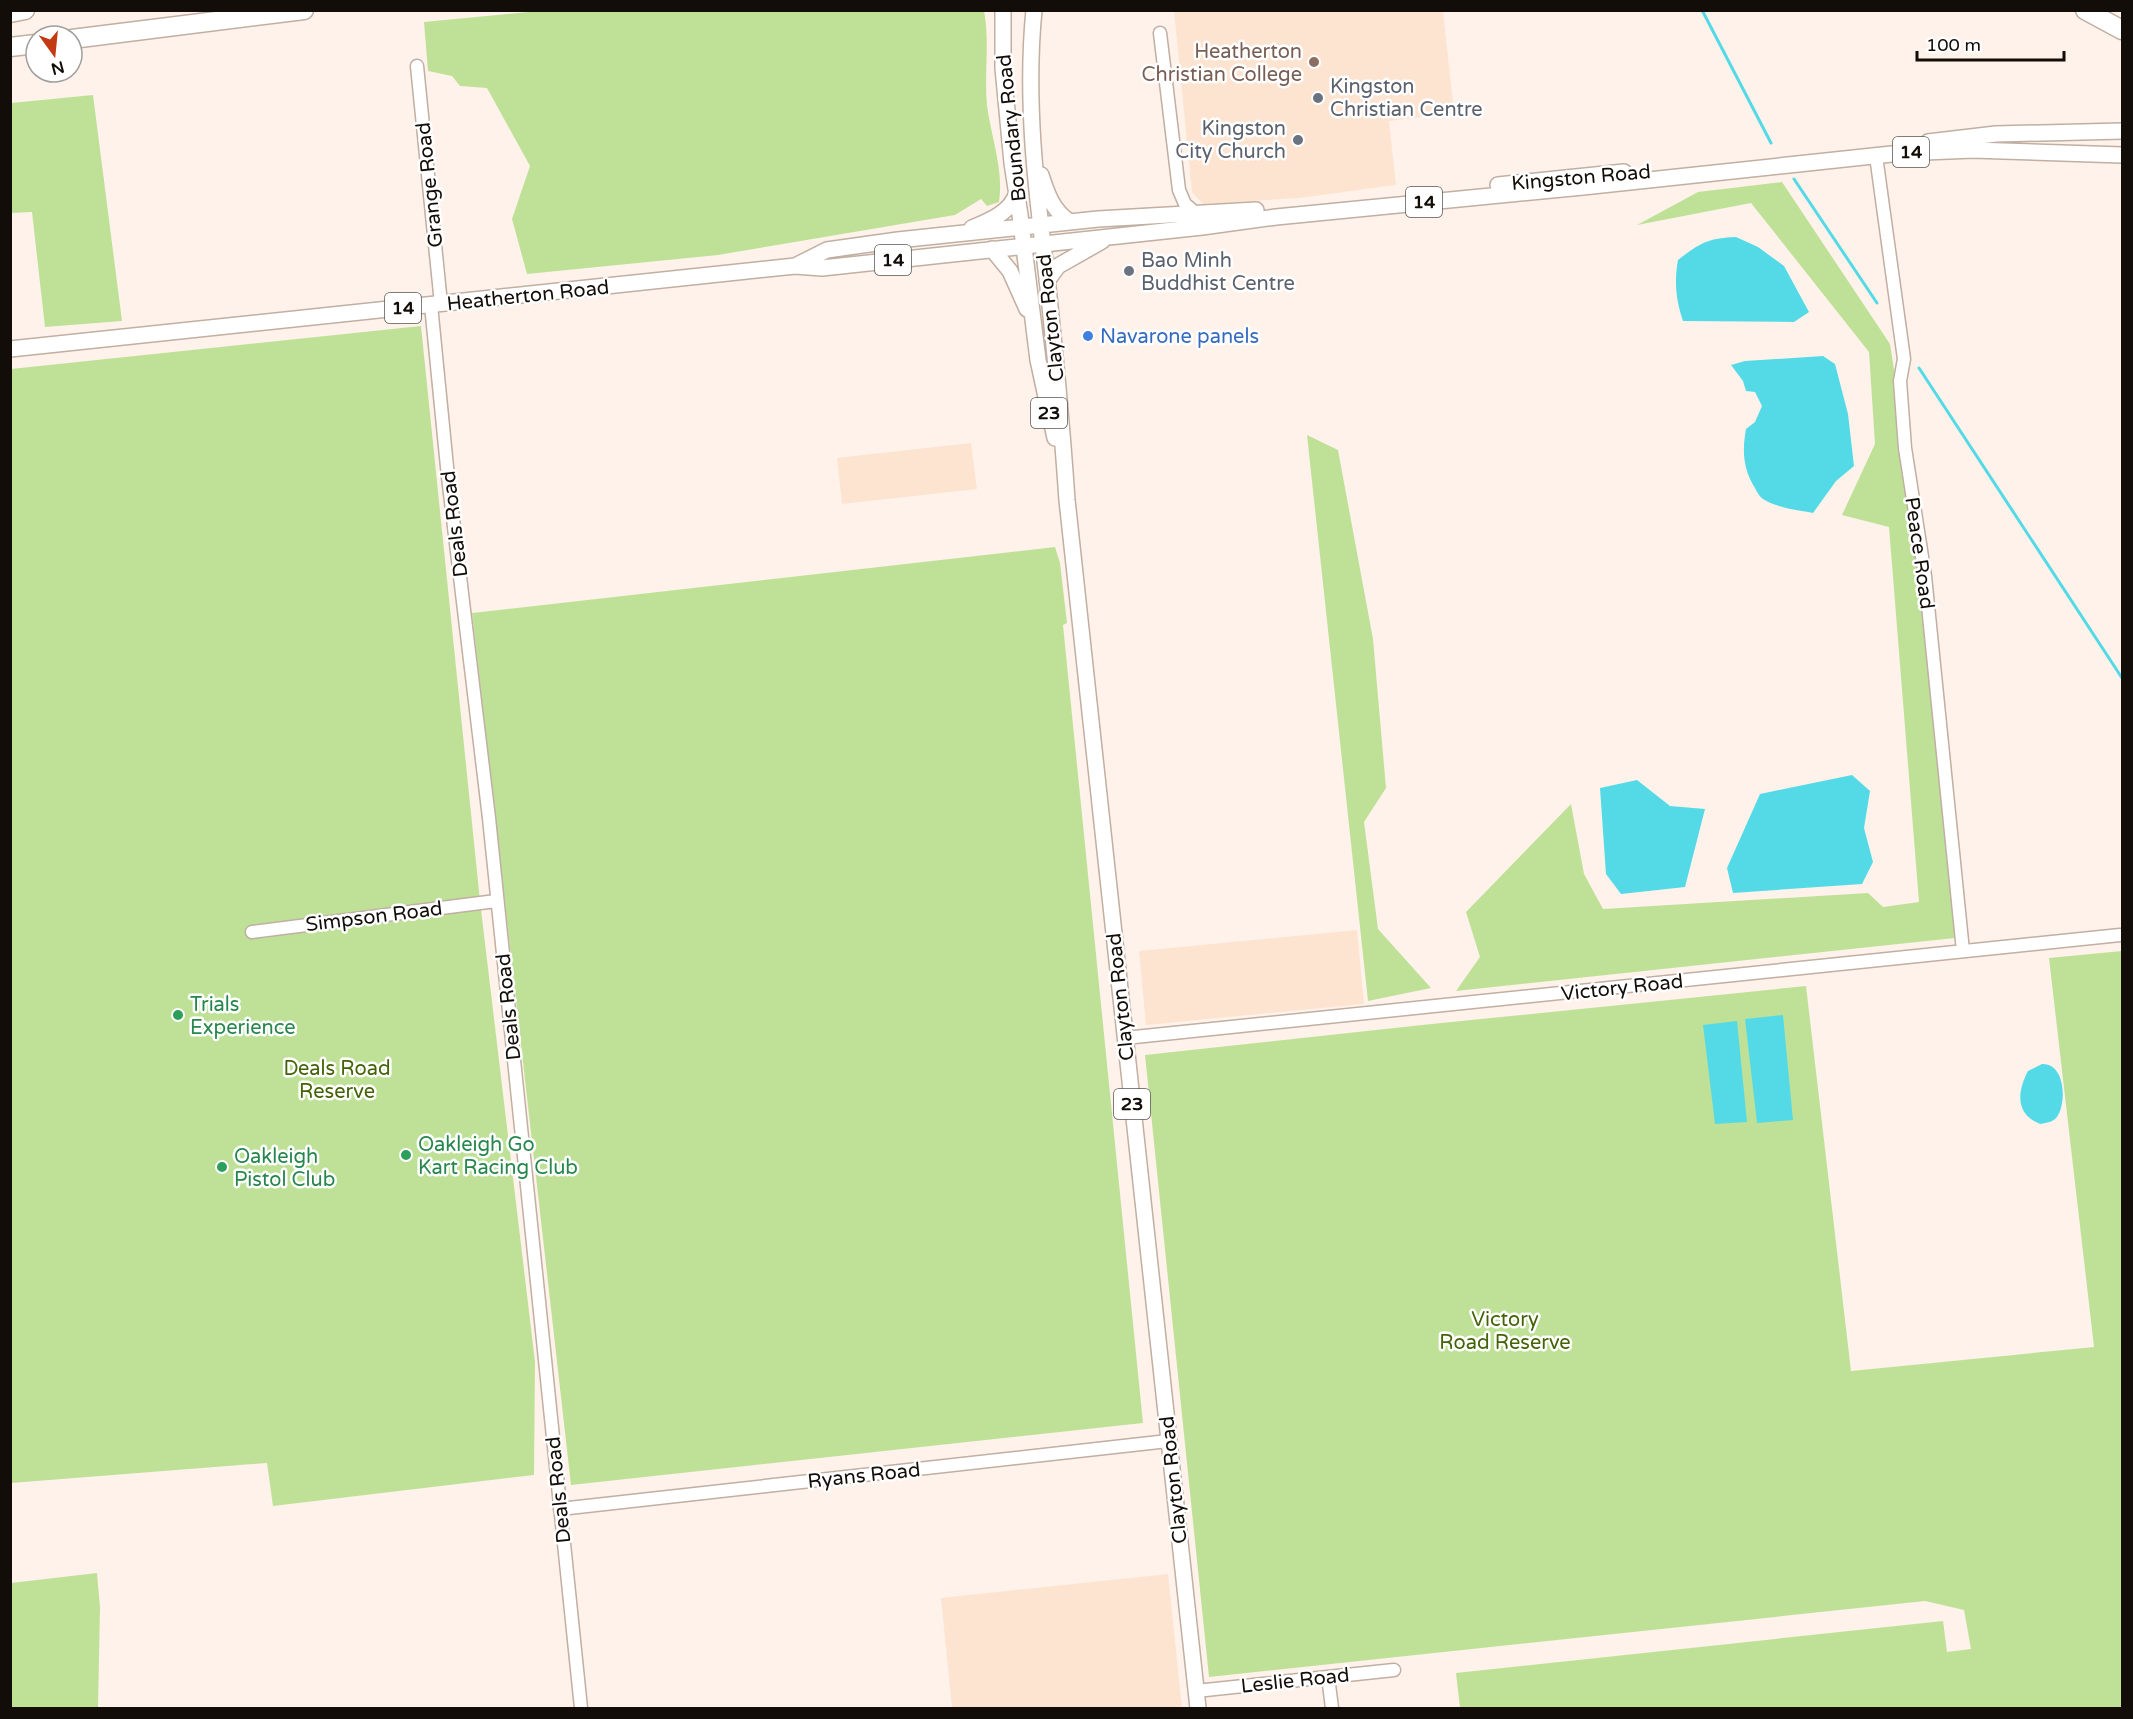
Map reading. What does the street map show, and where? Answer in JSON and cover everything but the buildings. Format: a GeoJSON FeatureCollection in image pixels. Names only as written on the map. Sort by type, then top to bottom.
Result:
{"type":"FeatureCollection","features":[{"type":"Feature","properties":{"kind":"highway"},"geometry":{"type":"LineString","coordinates":[[10,13],[25,10]]}},
{"type":"Feature","properties":{"kind":"highway"},"geometry":{"type":"LineString","coordinates":[[84,37],[268,12],[304,10]]}},
{"type":"Feature","properties":{"kind":"highway"},"geometry":{"type":"LineString","coordinates":[[2085,10],[2122,30]]}},
{"type":"Feature","properties":{"kind":"main road"},"geometry":{"type":"LineString","coordinates":[[993,10],[1002,41]]}},
{"type":"Feature","properties":{"kind":"main road","name":"Boundary Road"},"geometry":{"type":"LineString","coordinates":[[1003,10],[1002,41],[1006,118],[1024,246]]}},
{"type":"Feature","properties":{"kind":"main road","name":"Boundary Road"},"geometry":{"type":"LineString","coordinates":[[1034,10],[1030,85],[1033,153],[1042,244]]}},
{"type":"Feature","properties":{"kind":"main road","name":"Kingston Road"},"geometry":{"type":"LineString","coordinates":[[1042,244],[1276,217],[1583,187],[1996,134],[2122,130]]}},
{"type":"Feature","properties":{"kind":"main road"},"geometry":{"type":"LineString","coordinates":[[1996,134],[2000,142],[2082,147],[2121,155]]}},
{"type":"Feature","properties":{"kind":"main road","name":"Kingston Road"},"geometry":{"type":"LineString","coordinates":[[1040,225],[1306,206],[1543,180],[1876,151],[1973,150],[2121,155]]}},
{"type":"Feature","properties":{"kind":"main road"},"geometry":{"type":"LineString","coordinates":[[1033,153],[1050,200],[1058,213],[1070,222]]}},
{"type":"Feature","properties":{"kind":"main road"},"geometry":{"type":"LineString","coordinates":[[946,236],[971,229],[998,215],[1012,204],[1017,192]]}},
{"type":"Feature","properties":{"kind":"main road","name":"Heatherton Road"},"geometry":{"type":"LineString","coordinates":[[795,266],[827,250],[1040,225]]}},
{"type":"Feature","properties":{"kind":"main road"},"geometry":{"type":"LineString","coordinates":[[1047,281],[1057,267],[1064,262],[1116,236]]}},
{"type":"Feature","properties":{"kind":"main road","name":"Heatherton Road"},"geometry":{"type":"LineString","coordinates":[[10,349],[795,266],[822,268],[1042,244]]}},
{"type":"Feature","properties":{"kind":"main road","name":"Clayton Road"},"geometry":{"type":"LineString","coordinates":[[1042,244],[1063,430],[1067,500],[1198,1708]]}},
{"type":"Feature","properties":{"kind":"main road","name":"Clayton Road"},"geometry":{"type":"LineString","coordinates":[[1024,246],[1034,331],[1067,500]]}},
{"type":"Feature","properties":{"kind":"main road"},"geometry":{"type":"LineString","coordinates":[[992,249],[1010,271],[1034,331],[1052,336]]}},
{"type":"Feature","properties":{"kind":"street"},"geometry":{"type":"LineString","coordinates":[[1160,33],[1179,190],[1185,204],[1197,214]]}},
{"type":"Feature","properties":{"kind":"street","name":"Grange Road"},"geometry":{"type":"LineString","coordinates":[[417,66],[436,305]]}},
{"type":"Feature","properties":{"kind":"street","name":"Peace Road"},"geometry":{"type":"LineString","coordinates":[[1876,151],[1904,359],[1900,381],[1905,448],[1925,576],[1963,951]]}},
{"type":"Feature","properties":{"kind":"street"},"geometry":{"type":"LineString","coordinates":[[1160,216],[1174,205],[1179,190]]}},
{"type":"Feature","properties":{"kind":"street","name":"Deals Road"},"geometry":{"type":"LineString","coordinates":[[436,305],[448,477],[489,818],[581,1708]]}},
{"type":"Feature","properties":{"kind":"street","name":"Simpson Road"},"geometry":{"type":"LineString","coordinates":[[252,932],[496,901]]}},
{"type":"Feature","properties":{"kind":"street","name":"Victory Road"},"geometry":{"type":"LineString","coordinates":[[1125,1038],[2120,935]]}},
{"type":"Feature","properties":{"kind":"street","name":"Ryans Road"},"geometry":{"type":"LineString","coordinates":[[561,1509],[1168,1440]]}},
{"type":"Feature","properties":{"kind":"street","name":"Leslie Road"},"geometry":{"type":"LineString","coordinates":[[1196,1690],[1394,1670]]}},
{"type":"Feature","properties":{"kind":"street"},"geometry":{"type":"LineString","coordinates":[[1328,1677],[1332,1708]]}},
{"type":"Feature","properties":{"kind":"shaded area","name":"Heatherton Christian College"},"geometry":{"type":"Polygon","coordinates":[[[1174,11],[1443,11],[1454,113],[1389,121],[1396,185],[1299,198],[1203,204],[1192,192],[1174,11]]]}},
{"type":"Feature","properties":{"kind":"shaded area"},"geometry":{"type":"Polygon","coordinates":[[[971,443],[977,489],[842,504],[837,458],[971,443]]]}},
{"type":"Feature","properties":{"kind":"shaded area"},"geometry":{"type":"Polygon","coordinates":[[[1357,930],[1364,1004],[1146,1025],[1139,951],[1357,930]]]}},
{"type":"Feature","properties":{"kind":"shaded area"},"geometry":{"type":"Polygon","coordinates":[[[1168,1574],[1182,1708],[952,1708],[941,1598],[1168,1574]]]}},
{"type":"Feature","properties":{"kind":"green space"},"geometry":{"type":"Polygon","coordinates":[[[539,11],[984,11],[987,34],[987,105],[1000,178],[999,202],[987,206],[981,199],[955,215],[718,255],[527,274],[512,219],[530,166],[487,88],[460,86],[452,76],[428,71],[424,22],[539,11]]]}},
{"type":"Feature","properties":{"kind":"green space"},"geometry":{"type":"Polygon","coordinates":[[[93,95],[122,321],[45,327],[32,212],[11,213],[11,103],[93,95]]]}},
{"type":"Feature","properties":{"kind":"green space"},"geometry":{"type":"Polygon","coordinates":[[[1782,182],[1890,344],[1916,510],[1955,938],[1456,991],[1480,957],[1466,912],[1571,804],[1584,874],[1603,909],[1868,893],[1883,907],[1919,902],[1889,527],[1842,515],[1875,444],[1869,352],[1751,203],[1637,225],[1698,192],[1782,182]]]}},
{"type":"Feature","properties":{"kind":"green space","name":"Deals Road Reserve"},"geometry":{"type":"Polygon","coordinates":[[[421,326],[480,901],[535,1362],[534,1475],[273,1506],[267,1463],[11,1483],[11,369],[421,326]]]}},
{"type":"Feature","properties":{"kind":"green space"},"geometry":{"type":"Polygon","coordinates":[[[1307,435],[1338,450],[1373,639],[1386,788],[1364,822],[1378,929],[1431,988],[1368,1001],[1307,435]]]}},
{"type":"Feature","properties":{"kind":"green space"},"geometry":{"type":"Polygon","coordinates":[[[1055,547],[1060,563],[1067,623],[1063,625],[1143,1423],[571,1485],[472,613],[1055,547]]]}},
{"type":"Feature","properties":{"kind":"green space","name":"Victory Road Reserve"},"geometry":{"type":"Polygon","coordinates":[[[2122,951],[2122,1708],[1460,1708],[1456,1673],[1943,1621],[1947,1652],[1971,1649],[1964,1610],[1925,1601],[1209,1677],[1145,1055],[1806,986],[1851,1371],[2094,1347],[2049,958],[2122,951]]]}},
{"type":"Feature","properties":{"kind":"green space"},"geometry":{"type":"Polygon","coordinates":[[[97,1573],[100,1608],[98,1708],[11,1708],[11,1583],[97,1573]]]}},
{"type":"Feature","properties":{"kind":"water"},"geometry":{"type":"Polygon","coordinates":[[[1736,237],[1758,247],[1784,266],[1809,312],[1794,322],[1683,321],[1676,291],[1678,260],[1692,249],[1705,243],[1736,237]]]}},
{"type":"Feature","properties":{"kind":"water"},"geometry":{"type":"Polygon","coordinates":[[[1823,356],[1835,364],[1848,414],[1854,466],[1836,481],[1813,513],[1775,505],[1763,499],[1751,481],[1744,460],[1746,429],[1755,422],[1762,406],[1755,392],[1746,391],[1743,381],[1731,365],[1745,361],[1823,356]]]}},
{"type":"Feature","properties":{"kind":"water"},"geometry":{"type":"Polygon","coordinates":[[[1852,775],[1870,791],[1864,828],[1873,862],[1862,884],[1733,893],[1727,868],[1760,794],[1852,775]]]}},
{"type":"Feature","properties":{"kind":"water"},"geometry":{"type":"Polygon","coordinates":[[[1637,780],[1670,806],[1705,809],[1685,887],[1621,894],[1606,874],[1600,788],[1637,780]]]}},
{"type":"Feature","properties":{"kind":"water"},"geometry":{"type":"Polygon","coordinates":[[[1783,1015],[1793,1120],[1757,1123],[1745,1019],[1783,1015]]]}},
{"type":"Feature","properties":{"kind":"water"},"geometry":{"type":"Polygon","coordinates":[[[1737,1021],[1747,1122],[1715,1124],[1703,1025],[1737,1021]]]}},
{"type":"Feature","properties":{"kind":"water"},"geometry":{"type":"Polygon","coordinates":[[[2042,1064],[2056,1071],[2060,1078],[2063,1096],[2062,1106],[2055,1119],[2041,1124],[2026,1115],[2020,1095],[2028,1071],[2042,1064]]]}},
{"type":"Feature","properties":{"kind":"waterway"},"geometry":{"type":"LineString","coordinates":[[1702,10],[1771,143]]}},
{"type":"Feature","properties":{"kind":"waterway"},"geometry":{"type":"LineString","coordinates":[[1794,179],[1877,303]]}},
{"type":"Feature","properties":{"kind":"waterway"},"geometry":{"type":"LineString","coordinates":[[1919,368],[2122,678]]}},
{"type":"Feature","properties":{"kind":"place","name":"Heatherton Christian College"},"geometry":{"type":"Point","coordinates":[1314,62]}},
{"type":"Feature","properties":{"kind":"place","name":"Kingston Christian Centre"},"geometry":{"type":"Point","coordinates":[1318,98]}},
{"type":"Feature","properties":{"kind":"place","name":"Kingston City Church"},"geometry":{"type":"Point","coordinates":[1298,140]}},
{"type":"Feature","properties":{"kind":"place","name":"Bao Minh Buddhist Centre"},"geometry":{"type":"Point","coordinates":[1129,271]}},
{"type":"Feature","properties":{"kind":"place","name":"Navarone panels"},"geometry":{"type":"Point","coordinates":[1088,336]}},
{"type":"Feature","properties":{"kind":"place","name":"Trials Experience"},"geometry":{"type":"Point","coordinates":[178,1015]}},
{"type":"Feature","properties":{"kind":"place","name":"Oakleigh Go Kart Racing Club"},"geometry":{"type":"Point","coordinates":[406,1155]}},
{"type":"Feature","properties":{"kind":"place","name":"Oakleigh Pistol Club"},"geometry":{"type":"Point","coordinates":[222,1167]}}]}
